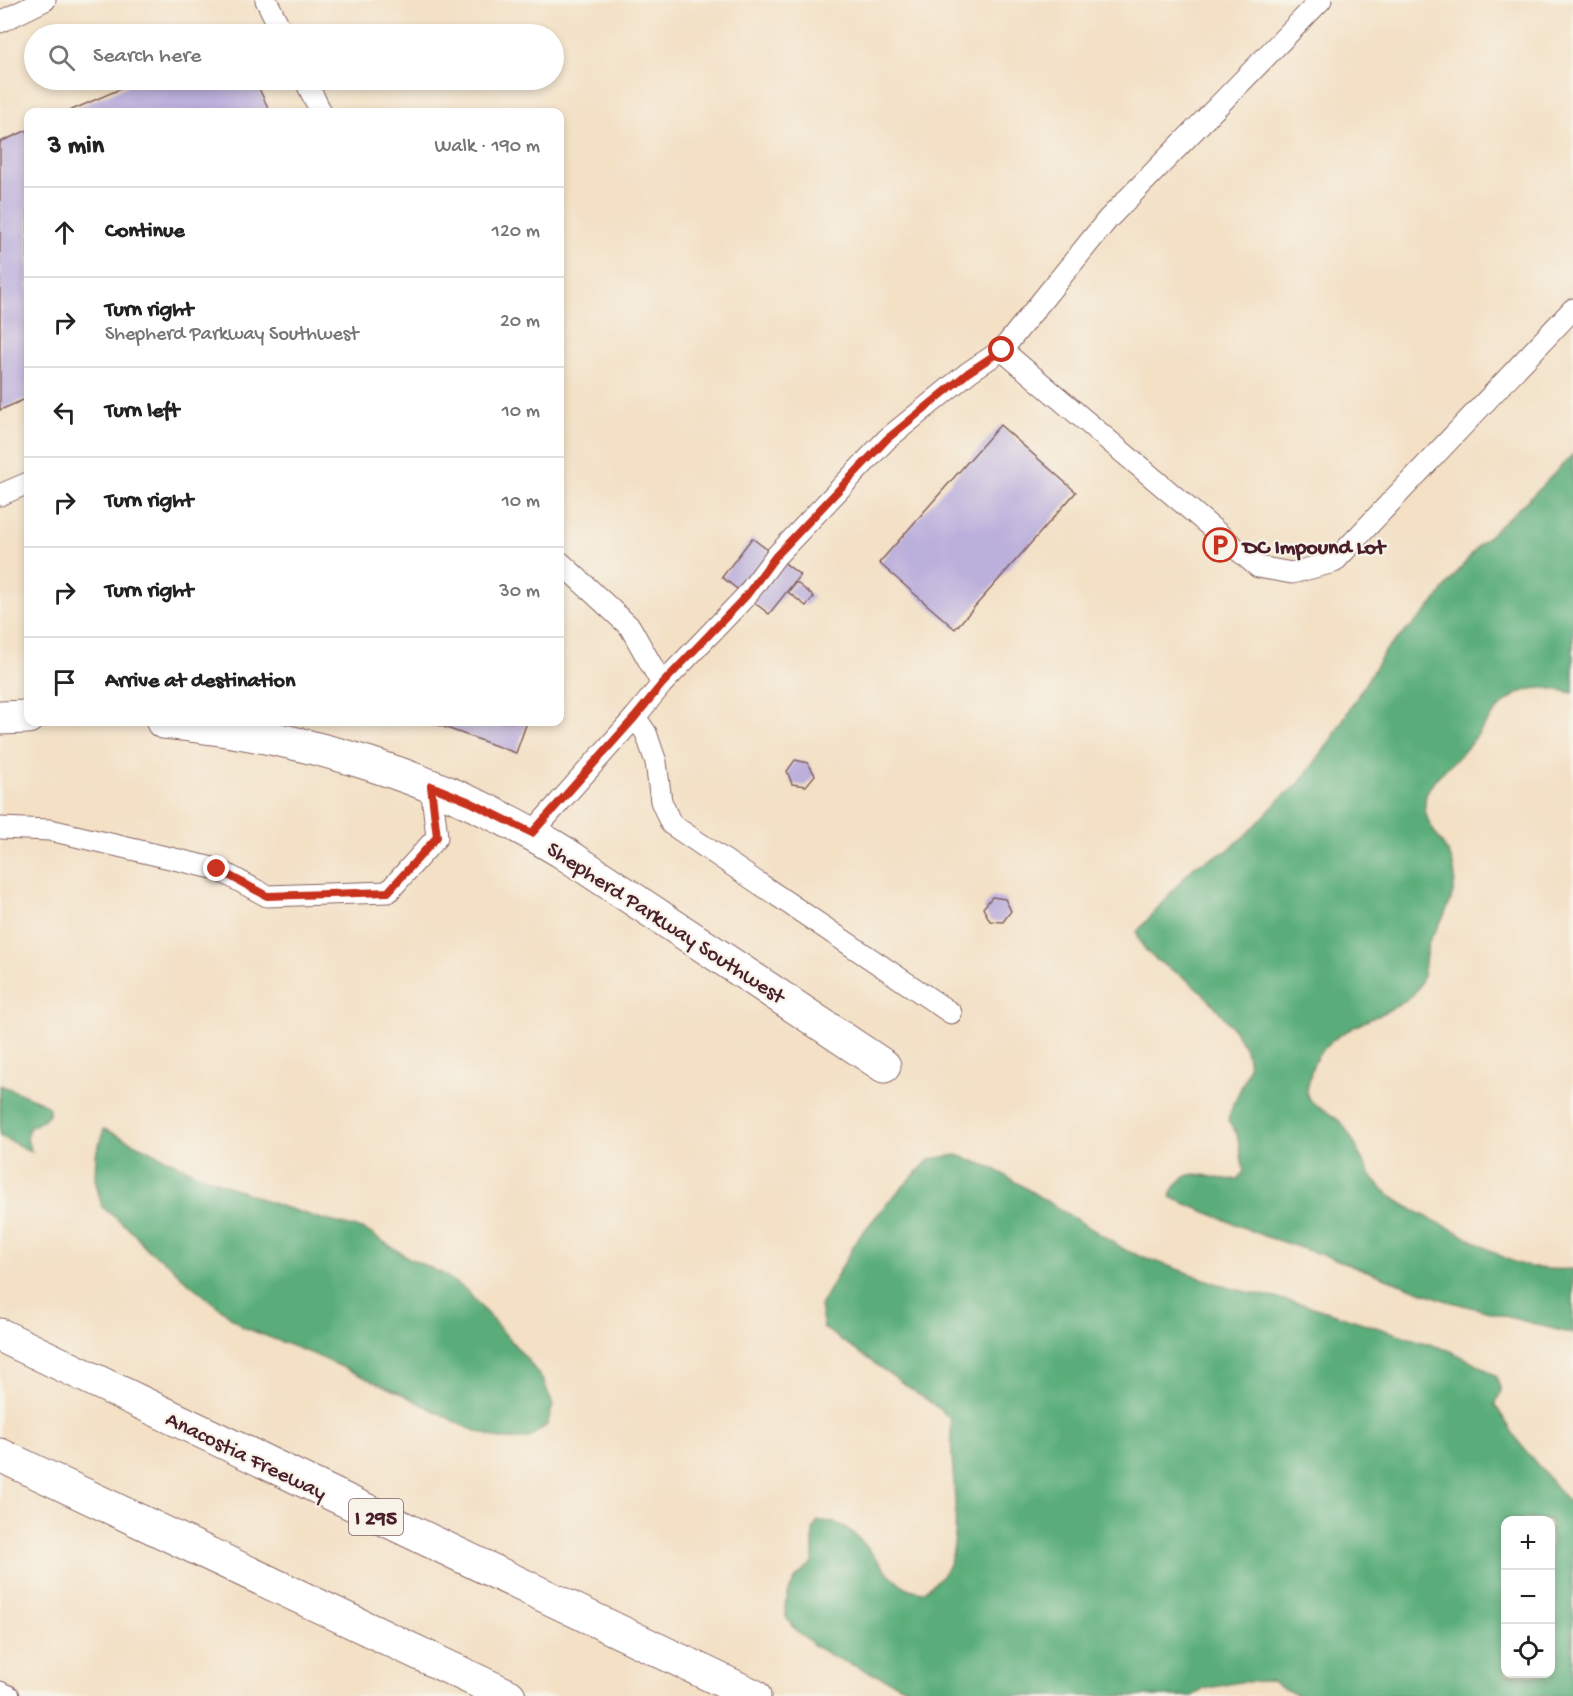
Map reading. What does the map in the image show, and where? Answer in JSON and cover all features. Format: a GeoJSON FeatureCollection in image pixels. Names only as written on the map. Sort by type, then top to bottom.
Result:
{"type":"FeatureCollection","features":[{"type":"Feature","properties":{"kind":"main road"},"geometry":{"type":"LineString","coordinates":[[0,718],[24,717]]}},
{"type":"Feature","properties":{"kind":"main road","name":"Shepherd Parkway Southwest"},"geometry":{"type":"LineString","coordinates":[[200,726],[278,740],[375,766],[470,802],[532,833],[667,920],[884,1066]]}},
{"type":"Feature","properties":{"kind":"main road","name":"Anacostia Freeway"},"geometry":{"type":"LineString","coordinates":[[0,1335],[754,1696]]}},
{"type":"Feature","properties":{"kind":"main road"},"geometry":{"type":"LineString","coordinates":[[0,1455],[509,1696]]}},
{"type":"Feature","properties":{"kind":"lane"},"geometry":{"type":"LineString","coordinates":[[0,22],[45,0]]}},
{"type":"Feature","properties":{"kind":"lane"},"geometry":{"type":"LineString","coordinates":[[266,0],[278,24]]}},
{"type":"Feature","properties":{"kind":"lane"},"geometry":{"type":"LineString","coordinates":[[532,833],[662,684],[746,596],[776,556],[887,439],[969,372],[1002,350],[1108,219],[1321,0]]}},
{"type":"Feature","properties":{"kind":"lane"},"geometry":{"type":"LineString","coordinates":[[310,90],[319,108]]}},
{"type":"Feature","properties":{"kind":"lane"},"geometry":{"type":"LineString","coordinates":[[1002,350],[1258,567],[1292,573],[1334,562],[1573,309]]}},
{"type":"Feature","properties":{"kind":"lane"},"geometry":{"type":"LineString","coordinates":[[0,495],[24,485]]}},
{"type":"Feature","properties":{"kind":"lane"},"geometry":{"type":"LineString","coordinates":[[564,566],[630,627],[662,684]]}},
{"type":"Feature","properties":{"kind":"lane"},"geometry":{"type":"LineString","coordinates":[[635,717],[646,733],[656,762],[661,801],[671,824],[951,1013]]}},
{"type":"Feature","properties":{"kind":"lane"},"geometry":{"type":"LineString","coordinates":[[0,828],[50,830],[217,869],[267,896],[388,892],[437,837],[431,786]]}},
{"type":"Feature","properties":{"kind":"lane"},"geometry":{"type":"LineString","coordinates":[[0,1692],[9,1696]]}},
{"type":"Feature","properties":{"kind":"green space"},"geometry":{"type":"Polygon","coordinates":[[[1573,454],[1573,693],[1542,688],[1530,689],[1514,696],[1498,709],[1464,751],[1431,785],[1425,804],[1428,820],[1452,861],[1455,878],[1450,902],[1428,945],[1421,983],[1405,1001],[1352,1028],[1330,1043],[1314,1063],[1307,1092],[1312,1102],[1333,1116],[1346,1129],[1370,1174],[1394,1198],[1416,1212],[1512,1261],[1539,1268],[1573,1269],[1573,1334],[1444,1300],[1338,1260],[1264,1236],[1170,1197],[1184,1178],[1192,1175],[1200,1174],[1227,1180],[1238,1179],[1244,1171],[1237,1134],[1228,1120],[1248,1068],[1248,1058],[1237,1034],[1218,1009],[1190,982],[1151,955],[1140,941],[1137,932],[1194,866],[1227,851],[1249,832],[1283,796],[1298,785],[1329,743],[1385,651],[1428,610],[1478,546],[1573,454]]]}},
{"type":"Feature","properties":{"kind":"green space"},"geometry":{"type":"Polygon","coordinates":[[[0,1085],[41,1102],[49,1108],[49,1114],[42,1121],[29,1128],[28,1140],[32,1152],[0,1136],[0,1085]]]}},
{"type":"Feature","properties":{"kind":"green space"},"geometry":{"type":"Polygon","coordinates":[[[104,1129],[198,1174],[274,1204],[365,1230],[407,1257],[443,1274],[465,1289],[527,1359],[544,1382],[553,1405],[547,1425],[527,1439],[500,1439],[468,1428],[404,1395],[313,1354],[243,1327],[169,1264],[148,1250],[132,1231],[102,1207],[95,1179],[96,1155],[104,1129]]]}},
{"type":"Feature","properties":{"kind":"green space"},"geometry":{"type":"Polygon","coordinates":[[[957,1155],[993,1168],[1127,1251],[1229,1288],[1303,1304],[1448,1350],[1496,1376],[1501,1391],[1495,1405],[1520,1444],[1573,1507],[1573,1696],[1298,1696],[1271,1681],[1239,1682],[1204,1689],[1192,1696],[929,1696],[832,1656],[815,1646],[792,1626],[786,1617],[785,1605],[796,1578],[813,1562],[813,1529],[818,1521],[833,1522],[846,1528],[867,1547],[896,1580],[916,1591],[922,1592],[940,1578],[953,1552],[955,1516],[951,1420],[941,1410],[824,1328],[820,1306],[858,1238],[890,1200],[930,1159],[957,1155]]]}},
{"type":"Feature","properties":{"kind":"building"},"geometry":{"type":"Polygon","coordinates":[[[118,90],[260,90],[268,108],[76,108],[118,90]]]}},
{"type":"Feature","properties":{"kind":"building"},"geometry":{"type":"Polygon","coordinates":[[[24,132],[24,400],[0,410],[0,142],[24,132]]]}},
{"type":"Feature","properties":{"kind":"building"},"geometry":{"type":"Polygon","coordinates":[[[1000,425],[1076,492],[955,629],[879,563],[1000,425]]]}},
{"type":"Feature","properties":{"kind":"building"},"geometry":{"type":"Polygon","coordinates":[[[752,538],[800,575],[769,614],[722,577],[752,538]]]}},
{"type":"Feature","properties":{"kind":"building"},"geometry":{"type":"Polygon","coordinates":[[[796,582],[814,597],[806,606],[788,592],[796,582]]]}},
{"type":"Feature","properties":{"kind":"building"},"geometry":{"type":"Polygon","coordinates":[[[441,726],[526,726],[516,753],[441,726]]]}},
{"type":"Feature","properties":{"kind":"building"},"geometry":{"type":"Polygon","coordinates":[[[795,760],[808,763],[815,775],[806,786],[792,784],[787,771],[795,760]]]}},
{"type":"Feature","properties":{"kind":"building"},"geometry":{"type":"Polygon","coordinates":[[[992,897],[1005,899],[1011,911],[1003,922],[990,921],[983,908],[992,897]]]}},
{"type":"Feature","properties":{"kind":"place","name":"DC Impound Lot"},"geometry":{"type":"Point","coordinates":[1220,545]}},
{"type":"Feature","properties":{"kind":"route"},"geometry":{"type":"LineString","coordinates":[[217,869],[267,896],[388,892],[437,837],[431,786],[470,802],[532,833],[662,684],[746,596],[776,556],[887,439],[969,372],[1002,350]]}}]}
